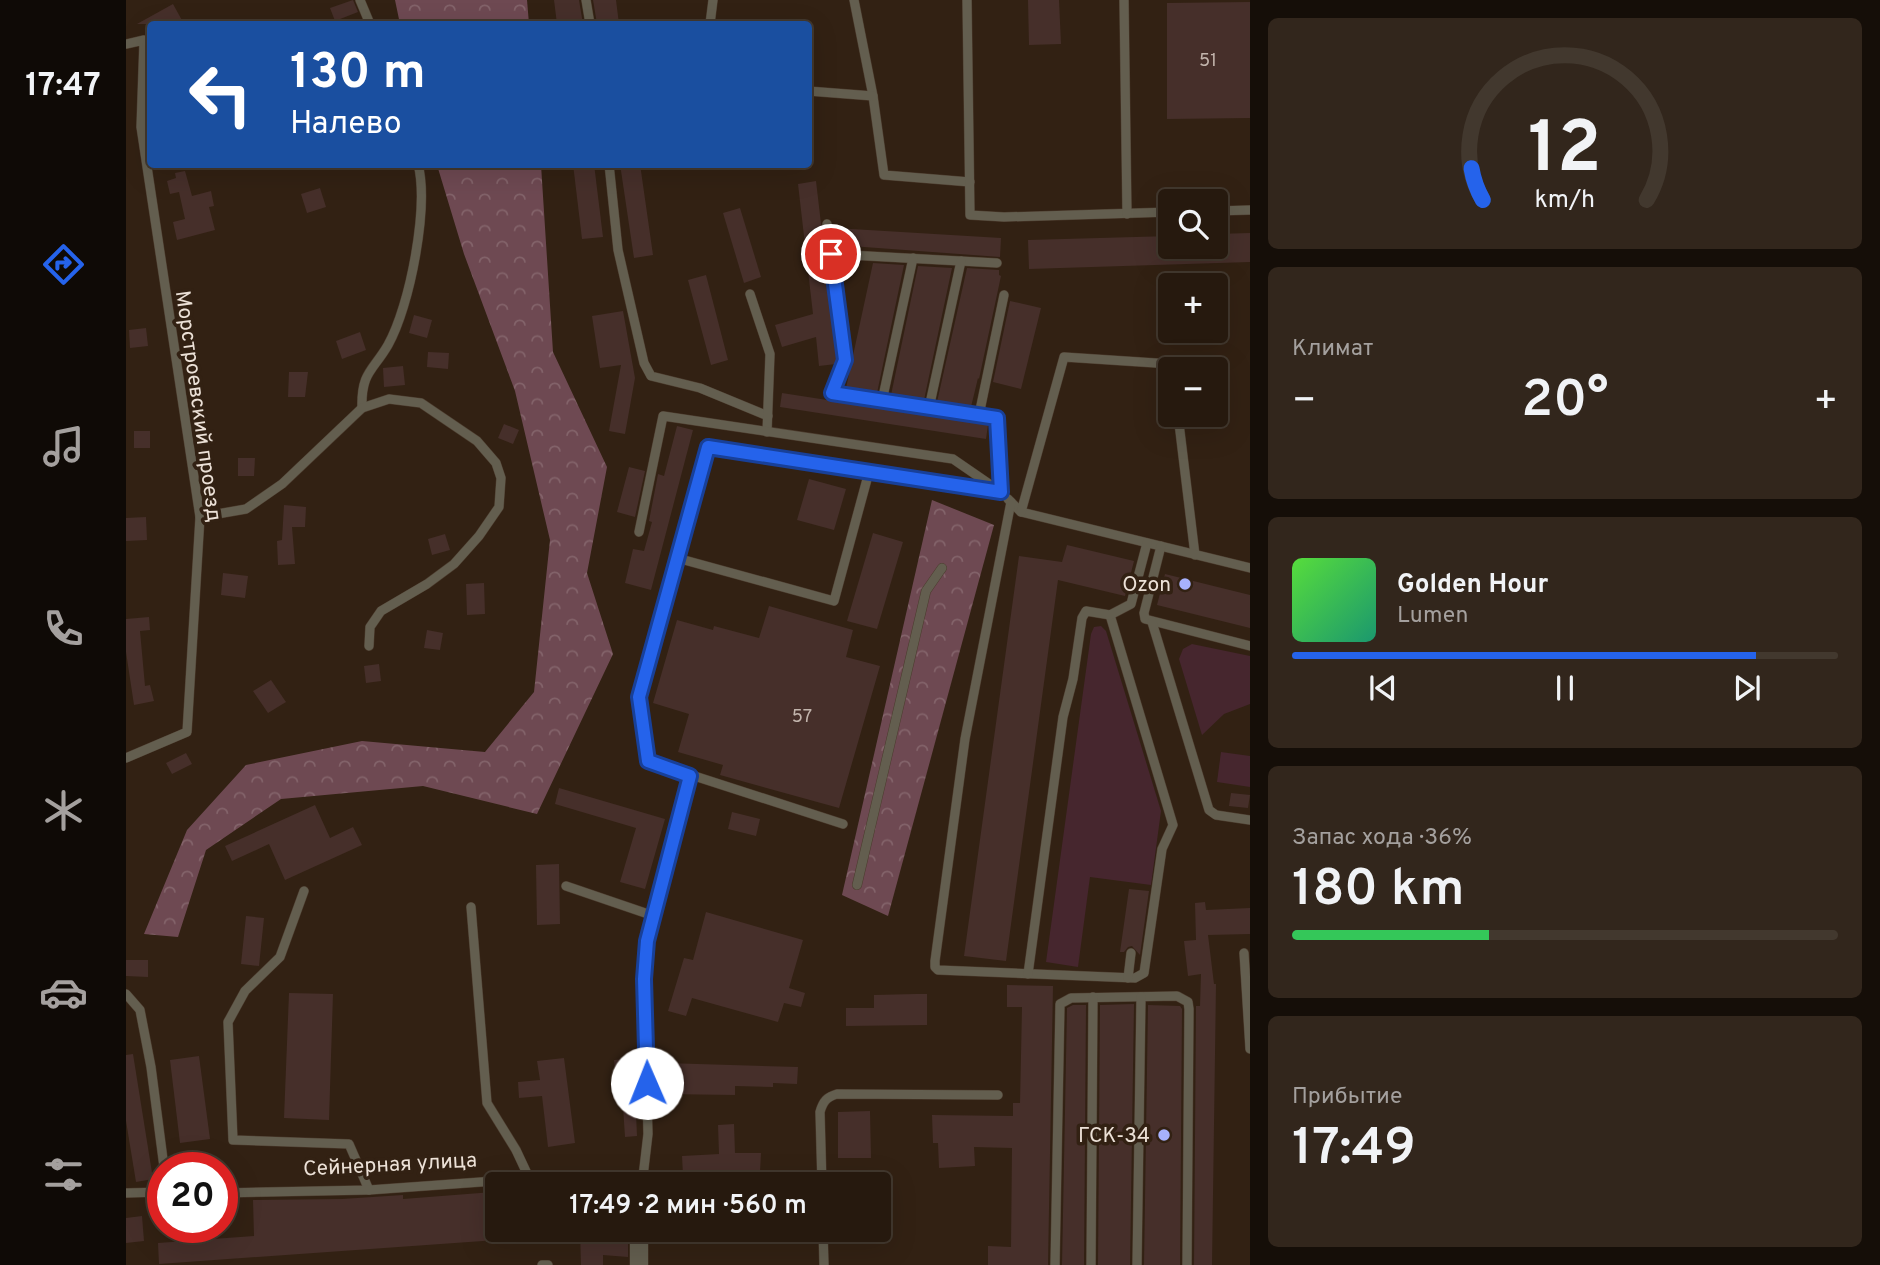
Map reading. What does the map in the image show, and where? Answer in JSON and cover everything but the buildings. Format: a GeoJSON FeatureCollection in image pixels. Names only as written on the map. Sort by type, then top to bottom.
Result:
{"type":"FeatureCollection","features":[{"type":"Feature","properties":{"kind":"street"},"geometry":{"type":"LineString","coordinates":[[639,1242],[639,1265]]}},
{"type":"Feature","properties":{"kind":"lane"},"geometry":{"type":"LineString","coordinates":[[360,0],[369,21]]}},
{"type":"Feature","properties":{"kind":"lane"},"geometry":{"type":"LineString","coordinates":[[586,0],[590,21]]}},
{"type":"Feature","properties":{"kind":"lane"},"geometry":{"type":"LineString","coordinates":[[710,21],[713,0]]}},
{"type":"Feature","properties":{"kind":"lane"},"geometry":{"type":"LineString","coordinates":[[855,0],[884,175],[970,182]]}},
{"type":"Feature","properties":{"kind":"lane"},"geometry":{"type":"LineString","coordinates":[[967,0],[970,215],[1003,217],[1158,213]]}},
{"type":"Feature","properties":{"kind":"lane"},"geometry":{"type":"LineString","coordinates":[[1124,0],[1127,214]]}},
{"type":"Feature","properties":{"kind":"lane","name":"Морстроевский проезд"},"geometry":{"type":"LineString","coordinates":[[126,44],[144,40],[141,127],[147,167]]}},
{"type":"Feature","properties":{"kind":"lane"},"geometry":{"type":"LineString","coordinates":[[812,91],[873,96]]}},
{"type":"Feature","properties":{"kind":"lane","name":"Морстроевский проезд"},"geometry":{"type":"LineString","coordinates":[[126,758],[187,732],[200,517],[147,168]]}},
{"type":"Feature","properties":{"kind":"lane"},"geometry":{"type":"LineString","coordinates":[[362,408],[362,394],[369,370],[388,345],[399,317],[412,268],[422,179],[419,168]]}},
{"type":"Feature","properties":{"kind":"lane"},"geometry":{"type":"LineString","coordinates":[[609,168],[618,250],[650,376],[700,388],[768,416]]}},
{"type":"Feature","properties":{"kind":"lane"},"geometry":{"type":"LineString","coordinates":[[1228,211],[1250,210]]}},
{"type":"Feature","properties":{"kind":"lane"},"geometry":{"type":"LineString","coordinates":[[827,224],[845,360],[832,393],[997,418],[1001,492]]}},
{"type":"Feature","properties":{"kind":"lane"},"geometry":{"type":"LineString","coordinates":[[831,254],[997,263]]}},
{"type":"Feature","properties":{"kind":"lane"},"geometry":{"type":"LineString","coordinates":[[882,401],[912,258]]}},
{"type":"Feature","properties":{"kind":"lane"},"geometry":{"type":"LineString","coordinates":[[929,408],[961,261]]}},
{"type":"Feature","properties":{"kind":"lane"},"geometry":{"type":"LineString","coordinates":[[750,294],[770,354],[767,432]]}},
{"type":"Feature","properties":{"kind":"lane"},"geometry":{"type":"LineString","coordinates":[[979,415],[1004,295]]}},
{"type":"Feature","properties":{"kind":"lane"},"geometry":{"type":"LineString","coordinates":[[1021,512],[1064,357],[1158,363]]}},
{"type":"Feature","properties":{"kind":"lane"},"geometry":{"type":"LineString","coordinates":[[200,517],[246,509],[282,484],[362,408],[389,399],[421,402],[477,441],[496,463],[501,478],[499,507],[479,536],[454,564],[427,584],[381,611],[370,627],[369,646]]}},
{"type":"Feature","properties":{"kind":"lane"},"geometry":{"type":"LineString","coordinates":[[639,533],[663,416],[953,459],[1001,492],[1021,512],[1250,568]]}},
{"type":"Feature","properties":{"kind":"lane"},"geometry":{"type":"LineString","coordinates":[[1179,427],[1195,555]]}},
{"type":"Feature","properties":{"kind":"lane"},"geometry":{"type":"LineString","coordinates":[[843,824],[648,761],[639,697],[708,447],[1001,492]]}},
{"type":"Feature","properties":{"kind":"lane"},"geometry":{"type":"LineString","coordinates":[[677,558],[834,601],[869,472]]}},
{"type":"Feature","properties":{"kind":"lane"},"geometry":{"type":"LineString","coordinates":[[1011,502],[965,738],[934,961],[935,967],[944,972],[1128,978],[1140,976],[1146,968],[1164,841],[1173,825],[1110,615]]}},
{"type":"Feature","properties":{"kind":"lane"},"geometry":{"type":"LineString","coordinates":[[1028,975],[1063,717],[1073,679],[1083,614],[1091,611],[1110,615],[1131,604],[1147,543]]}},
{"type":"Feature","properties":{"kind":"lane"},"geometry":{"type":"LineString","coordinates":[[1161,546],[1144,616],[1152,622],[1250,646]]}},
{"type":"Feature","properties":{"kind":"lane"},"geometry":{"type":"LineString","coordinates":[[857,885],[926,591],[942,568]]}},
{"type":"Feature","properties":{"kind":"lane"},"geometry":{"type":"LineString","coordinates":[[1152,622],[1209,810],[1216,815],[1250,820]]}},
{"type":"Feature","properties":{"kind":"lane"},"geometry":{"type":"LineString","coordinates":[[644,1172],[648,1134],[644,979],[647,941],[690,776]]}},
{"type":"Feature","properties":{"kind":"lane"},"geometry":{"type":"LineString","coordinates":[[566,886],[654,916]]}},
{"type":"Feature","properties":{"kind":"lane"},"geometry":{"type":"LineString","coordinates":[[304,891],[280,957],[245,991],[228,1022],[233,1140],[349,1144],[369,1190]]}},
{"type":"Feature","properties":{"kind":"lane"},"geometry":{"type":"LineString","coordinates":[[471,907],[487,1103],[526,1172]]}},
{"type":"Feature","properties":{"kind":"lane"},"geometry":{"type":"LineString","coordinates":[[1128,978],[1131,953]]}},
{"type":"Feature","properties":{"kind":"lane"},"geometry":{"type":"LineString","coordinates":[[1244,953],[1250,1049]]}},
{"type":"Feature","properties":{"kind":"lane"},"geometry":{"type":"LineString","coordinates":[[126,993],[140,1010],[151,1067],[162,1152]]}},
{"type":"Feature","properties":{"kind":"lane"},"geometry":{"type":"LineString","coordinates":[[1055,1265],[1059,1010],[1065,999],[1177,996],[1188,1002],[1189,1009],[1187,1265]]}},
{"type":"Feature","properties":{"kind":"lane"},"geometry":{"type":"LineString","coordinates":[[1137,1265],[1140,997]]}},
{"type":"Feature","properties":{"kind":"lane"},"geometry":{"type":"LineString","coordinates":[[1091,1265],[1093,998]]}},
{"type":"Feature","properties":{"kind":"lane"},"geometry":{"type":"LineString","coordinates":[[822,1172],[820,1112],[829,1096],[998,1095]]}},
{"type":"Feature","properties":{"kind":"lane","name":"Сейнерная улица"},"geometry":{"type":"LineString","coordinates":[[238,1193],[369,1190],[485,1182]]}},
{"type":"Feature","properties":{"kind":"lane"},"geometry":{"type":"LineString","coordinates":[[126,1187],[126,1193],[147,1192]]}},
{"type":"Feature","properties":{"kind":"lane"},"geometry":{"type":"LineString","coordinates":[[823,1242],[824,1265]]}},
{"type":"Feature","properties":{"kind":"lane"},"geometry":{"type":"LineString","coordinates":[[542,1265],[548,1265]]}},
{"type":"Feature","properties":{"kind":"shaded area"},"geometry":{"type":"Polygon","coordinates":[[[1101,626],[1106,631],[1161,811],[1151,885],[1090,877],[1078,967],[1046,962],[1091,634],[1094,627],[1101,626]]]}},
{"type":"Feature","properties":{"kind":"shaded area"},"geometry":{"type":"Polygon","coordinates":[[[1192,644],[1250,656],[1250,704],[1224,714],[1202,735],[1179,659],[1183,649],[1192,644]]]}},
{"type":"Feature","properties":{"kind":"shaded area"},"geometry":{"type":"Polygon","coordinates":[[[1221,752],[1250,756],[1250,787],[1217,782],[1221,752]]]}},
{"type":"Feature","properties":{"kind":"green space"},"geometry":{"type":"Polygon","coordinates":[[[395,0],[527,0],[529,21],[399,21],[395,0]]]}},
{"type":"Feature","properties":{"kind":"green space"},"geometry":{"type":"Polygon","coordinates":[[[438,168],[541,168],[553,352],[607,467],[587,573],[613,654],[537,814],[423,786],[281,799],[206,850],[178,937],[144,934],[187,830],[246,765],[362,741],[485,752],[534,692],[550,540],[515,391],[464,254],[438,168]]]}},
{"type":"Feature","properties":{"kind":"green space"},"geometry":{"type":"Polygon","coordinates":[[[932,500],[994,525],[888,916],[842,895],[932,500]]]}},
{"type":"Feature","properties":{"kind":"place","name":"Ozon"},"geometry":{"type":"Point","coordinates":[1185,584]}},
{"type":"Feature","properties":{"kind":"place","name":"ГСК-34"},"geometry":{"type":"Point","coordinates":[1164,1135]}},
{"type":"Feature","properties":{"kind":"route"},"geometry":{"type":"LineString","coordinates":[[647,1083],[644,979],[647,941],[690,776],[648,761],[639,697],[708,447],[1001,492],[997,418],[832,393],[845,360],[831,254]]}}]}
